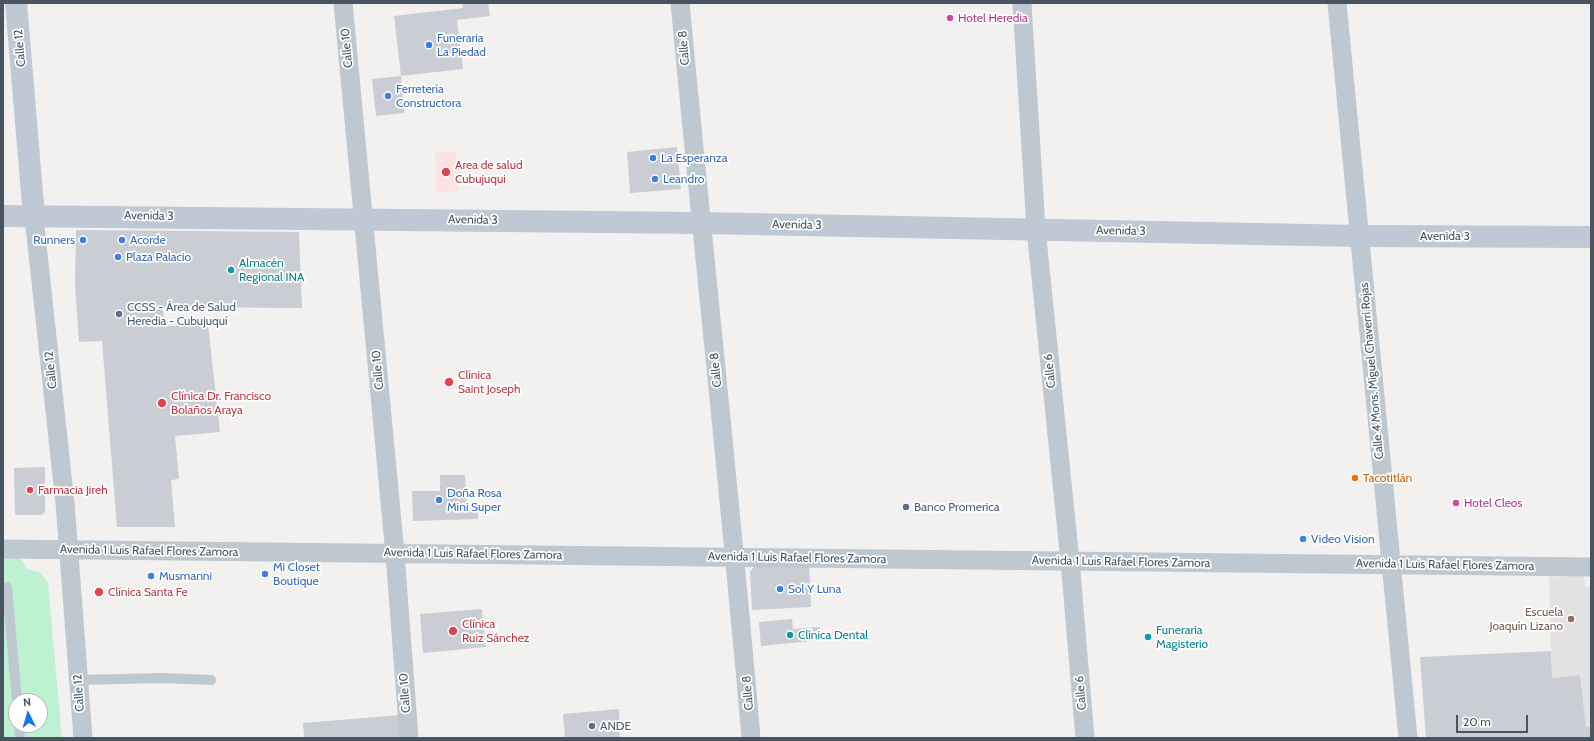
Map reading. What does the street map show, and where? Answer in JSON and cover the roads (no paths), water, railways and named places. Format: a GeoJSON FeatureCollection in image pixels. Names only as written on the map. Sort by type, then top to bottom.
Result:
{"type":"FeatureCollection","features":[{"type":"Feature","properties":{"kind":"street","name":"Calle 12"},"geometry":{"type":"LineString","coordinates":[[16,3],[34,217],[65,503],[83,738]]}},
{"type":"Feature","properties":{"kind":"street","name":"Calle 10"},"geometry":{"type":"LineString","coordinates":[[343,3],[395,554],[409,738]]}},
{"type":"Feature","properties":{"kind":"street","name":"Calle 8"},"geometry":{"type":"LineString","coordinates":[[680,3],[700,223],[736,558],[752,738]]}},
{"type":"Feature","properties":{"kind":"street","name":"Calle 6"},"geometry":{"type":"LineString","coordinates":[[1022,3],[1036,229],[1070,561],[1085,738]]}},
{"type":"Feature","properties":{"kind":"street","name":"Calle 4 Mons. Miguel Chaverri Rojas"},"geometry":{"type":"LineString","coordinates":[[1337,3],[1408,738]]}},
{"type":"Feature","properties":{"kind":"street","name":"Avenida 3"},"geometry":{"type":"LineString","coordinates":[[3,216],[700,223],[1359,236],[1591,236]]}},
{"type":"Feature","properties":{"kind":"street","name":"Avenida 1 Luis Rafael Flores Zamora"},"geometry":{"type":"LineString","coordinates":[[3,549],[1591,567]]}},
{"type":"Feature","properties":{"kind":"lane"},"geometry":{"type":"LineString","coordinates":[[7,587],[16,693]]}},
{"type":"Feature","properties":{"kind":"lane"},"geometry":{"type":"LineString","coordinates":[[78,680],[162,678],[211,680]]}},
{"type":"Feature","properties":{"kind":"place","name":"Hotel Heredia"},"geometry":{"type":"Point","coordinates":[950,18]}},
{"type":"Feature","properties":{"kind":"place","name":"Funeraria La Piedad"},"geometry":{"type":"Point","coordinates":[429,45]}},
{"type":"Feature","properties":{"kind":"place","name":"Ferretería Constructora"},"geometry":{"type":"Point","coordinates":[388,96]}},
{"type":"Feature","properties":{"kind":"place","name":"La Esperanza"},"geometry":{"type":"Point","coordinates":[653,158]}},
{"type":"Feature","properties":{"kind":"place","name":"Area de salud Cubujuqui"},"geometry":{"type":"Point","coordinates":[446,172]}},
{"type":"Feature","properties":{"kind":"place","name":"Leandro"},"geometry":{"type":"Point","coordinates":[655,179]}},
{"type":"Feature","properties":{"kind":"place","name":"Runners"},"geometry":{"type":"Point","coordinates":[83,240]}},
{"type":"Feature","properties":{"kind":"place","name":"Acorde"},"geometry":{"type":"Point","coordinates":[122,240]}},
{"type":"Feature","properties":{"kind":"place","name":"Plaza Palacio"},"geometry":{"type":"Point","coordinates":[118,257]}},
{"type":"Feature","properties":{"kind":"place","name":"Almacén Regional INA"},"geometry":{"type":"Point","coordinates":[231,270]}},
{"type":"Feature","properties":{"kind":"place","name":"CCSS - Área de Salud Heredia - Cubujuquí"},"geometry":{"type":"Point","coordinates":[119,314]}},
{"type":"Feature","properties":{"kind":"place","name":"Clínica Saint Joseph"},"geometry":{"type":"Point","coordinates":[449,382]}},
{"type":"Feature","properties":{"kind":"place","name":"Clínica Dr. Francisco Bolaños Araya"},"geometry":{"type":"Point","coordinates":[162,403]}},
{"type":"Feature","properties":{"kind":"place","name":"Tacotitlán"},"geometry":{"type":"Point","coordinates":[1355,478]}},
{"type":"Feature","properties":{"kind":"place","name":"Farmacia Jireh"},"geometry":{"type":"Point","coordinates":[30,490]}},
{"type":"Feature","properties":{"kind":"place","name":"Doña Rosa Mini Super"},"geometry":{"type":"Point","coordinates":[439,500]}},
{"type":"Feature","properties":{"kind":"place","name":"Hotel Cleos"},"geometry":{"type":"Point","coordinates":[1456,503]}},
{"type":"Feature","properties":{"kind":"place","name":"Banco Promerica"},"geometry":{"type":"Point","coordinates":[906,507]}},
{"type":"Feature","properties":{"kind":"place","name":"Video Vision"},"geometry":{"type":"Point","coordinates":[1303,539]}},
{"type":"Feature","properties":{"kind":"place","name":"Mi Closet Boutique"},"geometry":{"type":"Point","coordinates":[265,574]}},
{"type":"Feature","properties":{"kind":"place","name":"Musmanni"},"geometry":{"type":"Point","coordinates":[151,576]}},
{"type":"Feature","properties":{"kind":"place","name":"Sol Y Luna"},"geometry":{"type":"Point","coordinates":[780,589]}},
{"type":"Feature","properties":{"kind":"place","name":"Clínica Santa Fe"},"geometry":{"type":"Point","coordinates":[99,592]}},
{"type":"Feature","properties":{"kind":"place","name":"Escuela Joaquín Lizano"},"geometry":{"type":"Point","coordinates":[1571,619]}},
{"type":"Feature","properties":{"kind":"place","name":"Clínica Ruiz Sánchez"},"geometry":{"type":"Point","coordinates":[453,631]}},
{"type":"Feature","properties":{"kind":"place","name":"Clínica Dental"},"geometry":{"type":"Point","coordinates":[790,635]}},
{"type":"Feature","properties":{"kind":"place","name":"Funeraria Magisterio"},"geometry":{"type":"Point","coordinates":[1148,637]}},
{"type":"Feature","properties":{"kind":"place","name":"ANDE"},"geometry":{"type":"Point","coordinates":[592,726]}}]}
